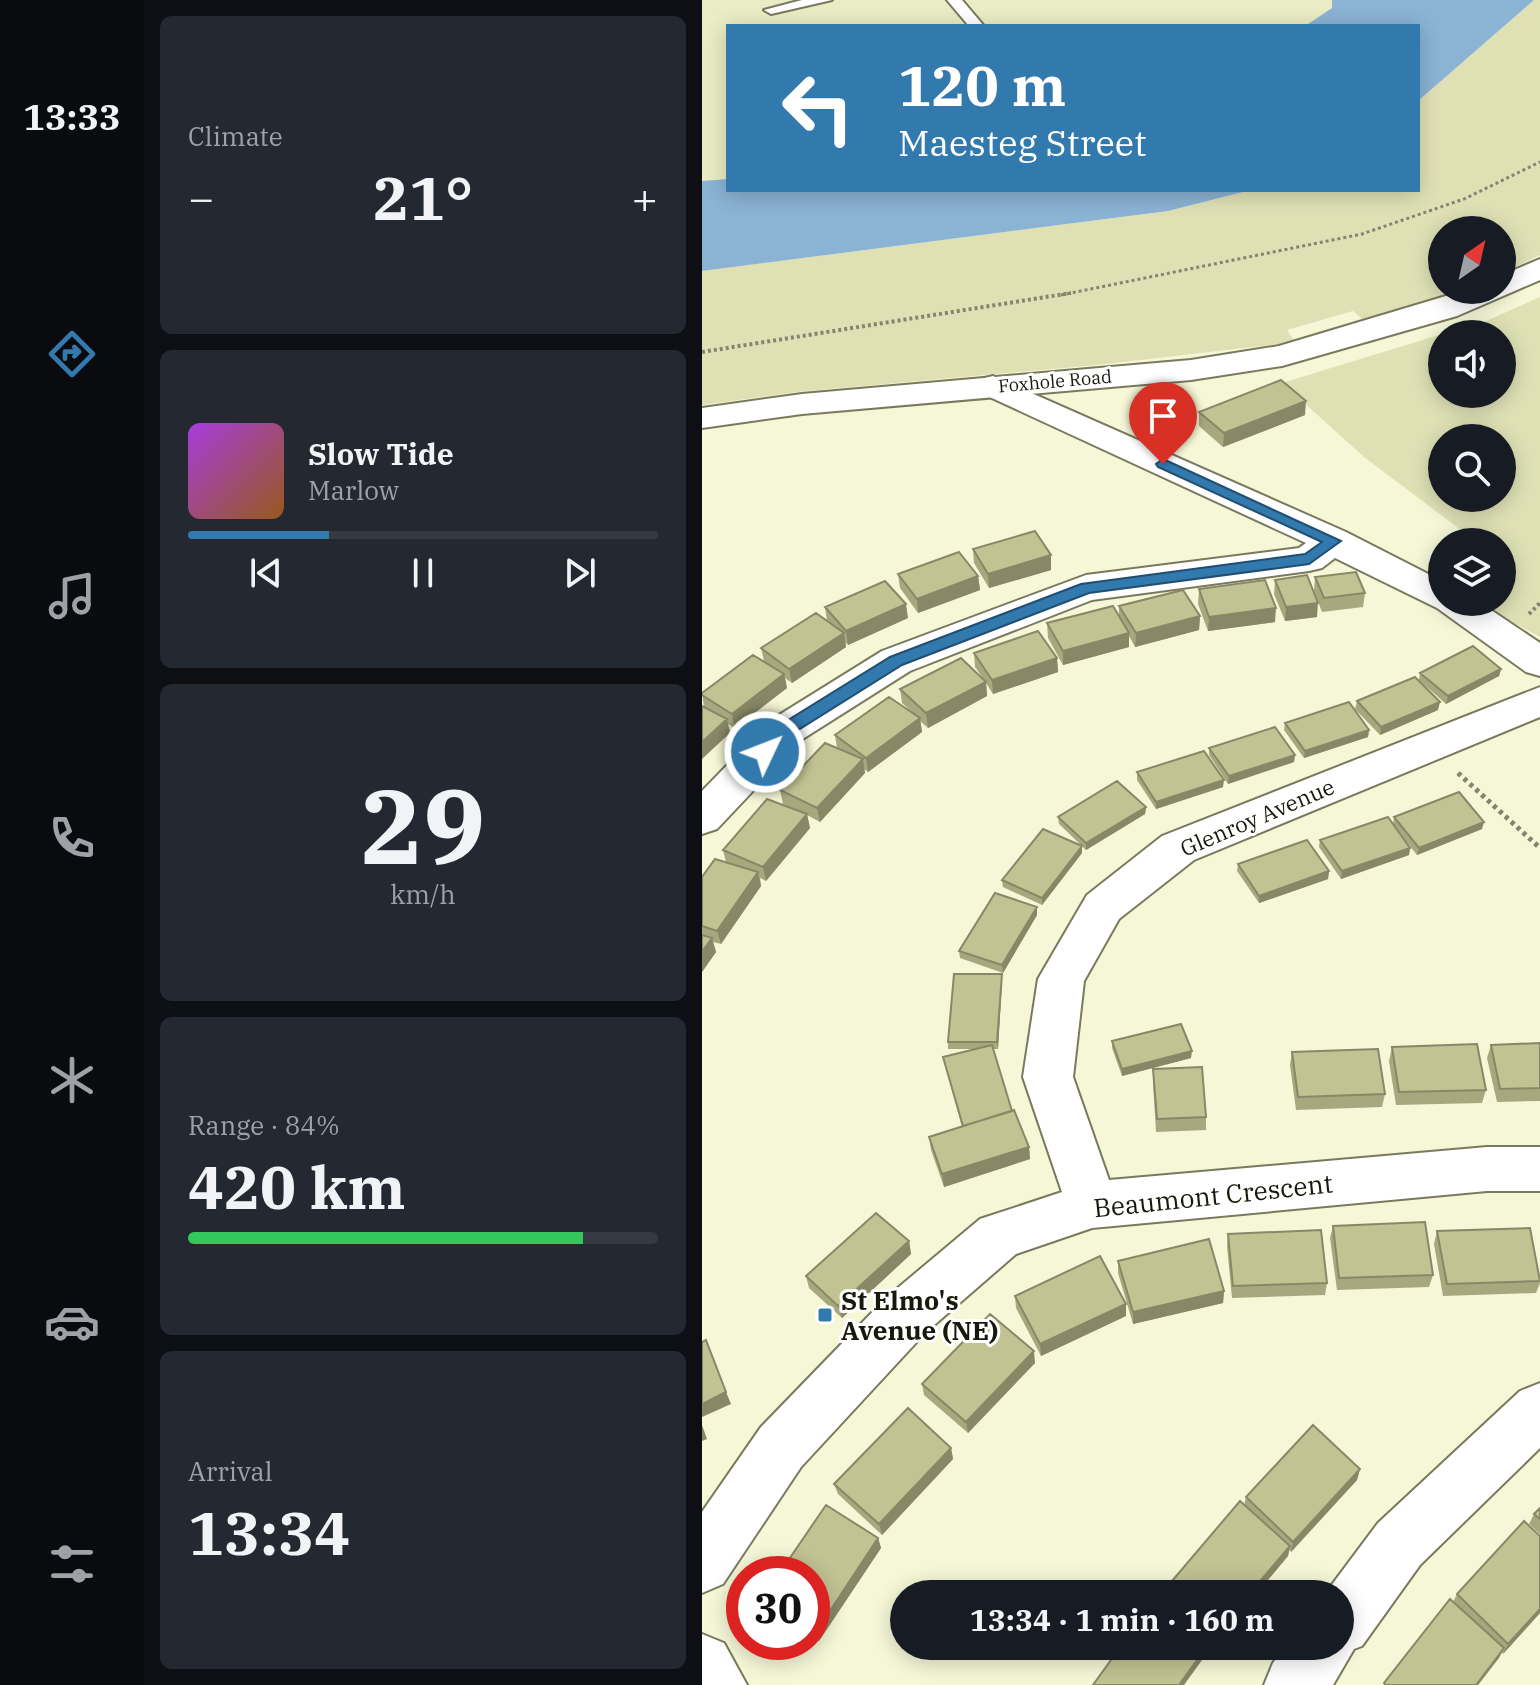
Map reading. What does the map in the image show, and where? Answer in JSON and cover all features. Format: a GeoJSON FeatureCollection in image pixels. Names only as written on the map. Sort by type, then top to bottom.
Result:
{"type":"FeatureCollection","features":[{"type":"Feature","properties":{"kind":"street"},"geometry":{"type":"LineString","coordinates":[[1516,280],[1540,268]]}},
{"type":"Feature","properties":{"kind":"street","name":"Foxhole Road"},"geometry":{"type":"LineString","coordinates":[[702,418],[802,404],[1191,370],[1282,356],[1459,304]]}},
{"type":"Feature","properties":{"kind":"street"},"geometry":{"type":"LineString","coordinates":[[993,386],[1333,541],[1428,590]]}},
{"type":"Feature","properties":{"kind":"street"},"geometry":{"type":"LineString","coordinates":[[702,818],[786,730],[896,661],[1086,588],[1309,559],[1333,541]]}},
{"type":"Feature","properties":{"kind":"street"},"geometry":{"type":"LineString","coordinates":[[1473,616],[1540,662]]}},
{"type":"Feature","properties":{"kind":"street","name":"Glenroy Avenue"},"geometry":{"type":"LineString","coordinates":[[1092,1205],[1048,1077],[1061,979],[1103,907],[1178,848],[1540,701]]}},
{"type":"Feature","properties":{"kind":"street","name":"Beaumont Crescent"},"geometry":{"type":"LineString","coordinates":[[702,1563],[781,1447],[906,1315],[999,1236],[1092,1205],[1471,1170],[1540,1169]]}},
{"type":"Feature","properties":{"kind":"street"},"geometry":{"type":"LineString","coordinates":[[1354,1605],[1399,1544],[1540,1410]]}},
{"type":"Feature","properties":{"kind":"street"},"geometry":{"type":"LineString","coordinates":[[1295,1685],[1314,1660]]}},
{"type":"Feature","properties":{"kind":"street"},"geometry":{"type":"LineString","coordinates":[[702,1665],[716,1685]]}},
{"type":"Feature","properties":{"kind":"lane"},"geometry":{"type":"LineString","coordinates":[[771,10],[825,0]]}},
{"type":"Feature","properties":{"kind":"lane"},"geometry":{"type":"LineString","coordinates":[[954,0],[975,24]]}},
{"type":"Feature","properties":{"kind":"path"},"geometry":{"type":"LineString","coordinates":[[702,352],[880,321],[1015,304],[1362,234],[1464,199],[1540,162]]}},
{"type":"Feature","properties":{"kind":"path"},"geometry":{"type":"LineString","coordinates":[[1428,747],[1540,848]]}},
{"type":"Feature","properties":{"kind":"shaded area"},"geometry":{"type":"Polygon","coordinates":[[[702,0],[1332,0],[1332,8],[1308,24],[726,24],[726,179],[702,181],[702,0]]]}},
{"type":"Feature","properties":{"kind":"shaded area"},"geometry":{"type":"Polygon","coordinates":[[[1534,0],[1540,0],[1540,255],[1516,266],[1516,216],[1428,216],[1428,302],[1364,321],[1353,311],[1287,330],[1295,342],[1097,365],[796,392],[702,405],[702,271],[1168,211],[1243,192],[1420,192],[1420,99],[1534,0]]]}},
{"type":"Feature","properties":{"kind":"shaded area"},"geometry":{"type":"Polygon","coordinates":[[[1540,297],[1540,637],[1501,616],[1516,616],[1516,528],[1458,528],[1437,512],[1516,512],[1516,424],[1428,424],[1428,505],[1364,457],[1282,383],[1428,338],[1428,408],[1516,408],[1516,320],[1488,320],[1540,297]]]}},
{"type":"Feature","properties":{"kind":"water"},"geometry":{"type":"Polygon","coordinates":[[[1332,0],[1534,0],[1420,99],[1420,24],[1308,24],[1332,8],[1332,0]]]}},
{"type":"Feature","properties":{"kind":"water"},"geometry":{"type":"Polygon","coordinates":[[[726,179],[726,192],[1243,192],[1168,211],[702,271],[702,181],[726,179]]]}},
{"type":"Feature","properties":{"kind":"building"},"geometry":{"type":"Polygon","coordinates":[[[1281,380],[1306,401],[1224,433],[1199,412],[1281,380]]]}},
{"type":"Feature","properties":{"kind":"building"},"geometry":{"type":"Polygon","coordinates":[[[1035,531],[1051,555],[988,574],[973,549],[1035,531]]]}},
{"type":"Feature","properties":{"kind":"building"},"geometry":{"type":"Polygon","coordinates":[[[959,552],[978,576],[917,599],[898,574],[959,552]]]}},
{"type":"Feature","properties":{"kind":"building"},"geometry":{"type":"Polygon","coordinates":[[[1356,572],[1365,593],[1324,598],[1315,577],[1356,572]]]}},
{"type":"Feature","properties":{"kind":"building"},"geometry":{"type":"Polygon","coordinates":[[[1307,575],[1318,603],[1286,607],[1275,580],[1307,575]]]}},
{"type":"Feature","properties":{"kind":"building"},"geometry":{"type":"Polygon","coordinates":[[[1265,580],[1276,608],[1209,617],[1199,589],[1265,580]]]}},
{"type":"Feature","properties":{"kind":"building"},"geometry":{"type":"Polygon","coordinates":[[[885,581],[906,604],[846,631],[825,607],[885,581]]]}},
{"type":"Feature","properties":{"kind":"building"},"geometry":{"type":"Polygon","coordinates":[[[1183,590],[1200,616],[1136,633],[1119,606],[1183,590]]]}},
{"type":"Feature","properties":{"kind":"building"},"geometry":{"type":"Polygon","coordinates":[[[1113,606],[1129,633],[1063,651],[1047,623],[1113,606]]]}},
{"type":"Feature","properties":{"kind":"building"},"geometry":{"type":"Polygon","coordinates":[[[816,613],[844,633],[789,669],[761,648],[816,613]]]}},
{"type":"Feature","properties":{"kind":"building"},"geometry":{"type":"Polygon","coordinates":[[[1038,631],[1057,658],[992,680],[974,653],[1038,631]]]}},
{"type":"Feature","properties":{"kind":"building"},"geometry":{"type":"Polygon","coordinates":[[[1473,646],[1501,669],[1448,696],[1420,673],[1473,646]]]}},
{"type":"Feature","properties":{"kind":"building"},"geometry":{"type":"Polygon","coordinates":[[[753,655],[784,674],[732,714],[702,695],[702,693],[753,655]]]}},
{"type":"Feature","properties":{"kind":"building"},"geometry":{"type":"Polygon","coordinates":[[[961,658],[986,682],[926,713],[900,689],[961,658]]]}},
{"type":"Feature","properties":{"kind":"building"},"geometry":{"type":"Polygon","coordinates":[[[1415,677],[1440,702],[1381,727],[1357,701],[1415,677]]]}},
{"type":"Feature","properties":{"kind":"building"},"geometry":{"type":"Polygon","coordinates":[[[889,697],[920,718],[866,758],[835,735],[889,697]]]}},
{"type":"Feature","properties":{"kind":"building"},"geometry":{"type":"Polygon","coordinates":[[[1349,702],[1369,730],[1305,751],[1285,723],[1349,702]]]}},
{"type":"Feature","properties":{"kind":"building"},"geometry":{"type":"Polygon","coordinates":[[[702,706],[727,719],[702,742],[702,706]]]}},
{"type":"Feature","properties":{"kind":"building"},"geometry":{"type":"Polygon","coordinates":[[[1275,727],[1295,755],[1229,776],[1209,748],[1275,727]]]}},
{"type":"Feature","properties":{"kind":"building"},"geometry":{"type":"Polygon","coordinates":[[[825,743],[863,759],[817,808],[780,790],[825,743]]]}},
{"type":"Feature","properties":{"kind":"building"},"geometry":{"type":"Polygon","coordinates":[[[1204,751],[1224,780],[1156,802],[1137,772],[1204,751]]]}},
{"type":"Feature","properties":{"kind":"building"},"geometry":{"type":"Polygon","coordinates":[[[1117,781],[1146,807],[1086,843],[1058,817],[1117,781]]]}},
{"type":"Feature","properties":{"kind":"building"},"geometry":{"type":"Polygon","coordinates":[[[1459,792],[1484,822],[1419,848],[1394,817],[1459,792]]]}},
{"type":"Feature","properties":{"kind":"building"},"geometry":{"type":"Polygon","coordinates":[[[767,799],[807,814],[763,867],[723,850],[767,799]]]}},
{"type":"Feature","properties":{"kind":"building"},"geometry":{"type":"Polygon","coordinates":[[[1388,817],[1410,848],[1342,871],[1320,840],[1388,817]]]}},
{"type":"Feature","properties":{"kind":"building"},"geometry":{"type":"Polygon","coordinates":[[[1043,829],[1082,846],[1042,898],[1002,880],[1043,829]]]}},
{"type":"Feature","properties":{"kind":"building"},"geometry":{"type":"Polygon","coordinates":[[[1307,840],[1329,871],[1259,896],[1238,864],[1307,840]]]}},
{"type":"Feature","properties":{"kind":"building"},"geometry":{"type":"Polygon","coordinates":[[[715,859],[758,872],[717,931],[702,926],[702,877],[715,859]]]}},
{"type":"Feature","properties":{"kind":"building"},"geometry":{"type":"Polygon","coordinates":[[[995,893],[1037,907],[1002,965],[959,951],[995,893]]]}},
{"type":"Feature","properties":{"kind":"building"},"geometry":{"type":"Polygon","coordinates":[[[702,935],[712,938],[702,952],[702,935]]]}},
{"type":"Feature","properties":{"kind":"building"},"geometry":{"type":"Polygon","coordinates":[[[954,974],[1002,974],[997,1042],[948,1042],[954,974]]]}},
{"type":"Feature","properties":{"kind":"building"},"geometry":{"type":"Polygon","coordinates":[[[1181,1024],[1192,1051],[1122,1069],[1112,1041],[1181,1024]]]}},
{"type":"Feature","properties":{"kind":"building"},"geometry":{"type":"Polygon","coordinates":[[[1540,1043],[1540,1088],[1500,1089],[1491,1045],[1540,1043]]]}},
{"type":"Feature","properties":{"kind":"building"},"geometry":{"type":"Polygon","coordinates":[[[1477,1044],[1486,1090],[1399,1092],[1392,1047],[1477,1044]]]}},
{"type":"Feature","properties":{"kind":"building"},"geometry":{"type":"Polygon","coordinates":[[[992,1045],[1012,1111],[963,1126],[943,1057],[992,1045]]]}},
{"type":"Feature","properties":{"kind":"building"},"geometry":{"type":"Polygon","coordinates":[[[1378,1049],[1385,1094],[1298,1097],[1292,1052],[1378,1049]]]}},
{"type":"Feature","properties":{"kind":"building"},"geometry":{"type":"Polygon","coordinates":[[[1202,1067],[1206,1117],[1157,1119],[1153,1069],[1202,1067]]]}},
{"type":"Feature","properties":{"kind":"building"},"geometry":{"type":"Polygon","coordinates":[[[1014,1110],[1029,1147],[942,1174],[929,1137],[1014,1110]]]}},
{"type":"Feature","properties":{"kind":"building"},"geometry":{"type":"Polygon","coordinates":[[[876,1213],[909,1241],[838,1306],[806,1276],[876,1213]]]}},
{"type":"Feature","properties":{"kind":"building"},"geometry":{"type":"Polygon","coordinates":[[[1425,1222],[1433,1275],[1339,1278],[1333,1226],[1425,1222]]]}},
{"type":"Feature","properties":{"kind":"building"},"geometry":{"type":"Polygon","coordinates":[[[1530,1228],[1540,1281],[1447,1284],[1437,1231],[1530,1228]]]}},
{"type":"Feature","properties":{"kind":"building"},"geometry":{"type":"Polygon","coordinates":[[[1321,1230],[1327,1283],[1233,1286],[1228,1234],[1321,1230]]]}},
{"type":"Feature","properties":{"kind":"building"},"geometry":{"type":"Polygon","coordinates":[[[1209,1239],[1224,1291],[1133,1312],[1118,1261],[1209,1239]]]}},
{"type":"Feature","properties":{"kind":"building"},"geometry":{"type":"Polygon","coordinates":[[[1100,1256],[1126,1304],[1040,1344],[1015,1296],[1100,1256]]]}},
{"type":"Feature","properties":{"kind":"building"},"geometry":{"type":"Polygon","coordinates":[[[990,1314],[1034,1351],[966,1422],[922,1384],[990,1314]]]}},
{"type":"Feature","properties":{"kind":"building"},"geometry":{"type":"Polygon","coordinates":[[[706,1340],[726,1392],[702,1404],[702,1342],[706,1340]]]}},
{"type":"Feature","properties":{"kind":"building"},"geometry":{"type":"Polygon","coordinates":[[[908,1408],[951,1448],[879,1524],[834,1484],[908,1408]]]}},
{"type":"Feature","properties":{"kind":"building"},"geometry":{"type":"Polygon","coordinates":[[[1313,1425],[1360,1469],[1293,1542],[1246,1497],[1313,1425]]]}},
{"type":"Feature","properties":{"kind":"building"},"geometry":{"type":"Polygon","coordinates":[[[1240,1501],[1290,1546],[1261,1580],[1173,1580],[1240,1501]]]}},
{"type":"Feature","properties":{"kind":"building"},"geometry":{"type":"Polygon","coordinates":[[[826,1505],[878,1538],[830,1611],[830,1556],[791,1556],[826,1505]]]}},
{"type":"Feature","properties":{"kind":"building"},"geometry":{"type":"Polygon","coordinates":[[[1524,1521],[1540,1536],[1540,1609],[1508,1644],[1457,1594],[1524,1521]]]}},
{"type":"Feature","properties":{"kind":"building"},"geometry":{"type":"Polygon","coordinates":[[[1450,1599],[1504,1648],[1476,1685],[1386,1685],[1384,1683],[1450,1599]]]}},
{"type":"Feature","properties":{"kind":"building"},"geometry":{"type":"Polygon","coordinates":[[[1111,1660],[1197,1660],[1179,1685],[1093,1685],[1111,1660]]]}},
{"type":"Feature","properties":{"kind":"place","name":"St Elmo's Avenue (NE)"},"geometry":{"type":"Point","coordinates":[825,1315]}},
{"type":"Feature","properties":{"kind":"route"},"geometry":{"type":"LineString","coordinates":[[765,752],[786,730],[896,661],[1086,588],[1309,559],[1333,541],[1163,464]]}}]}
